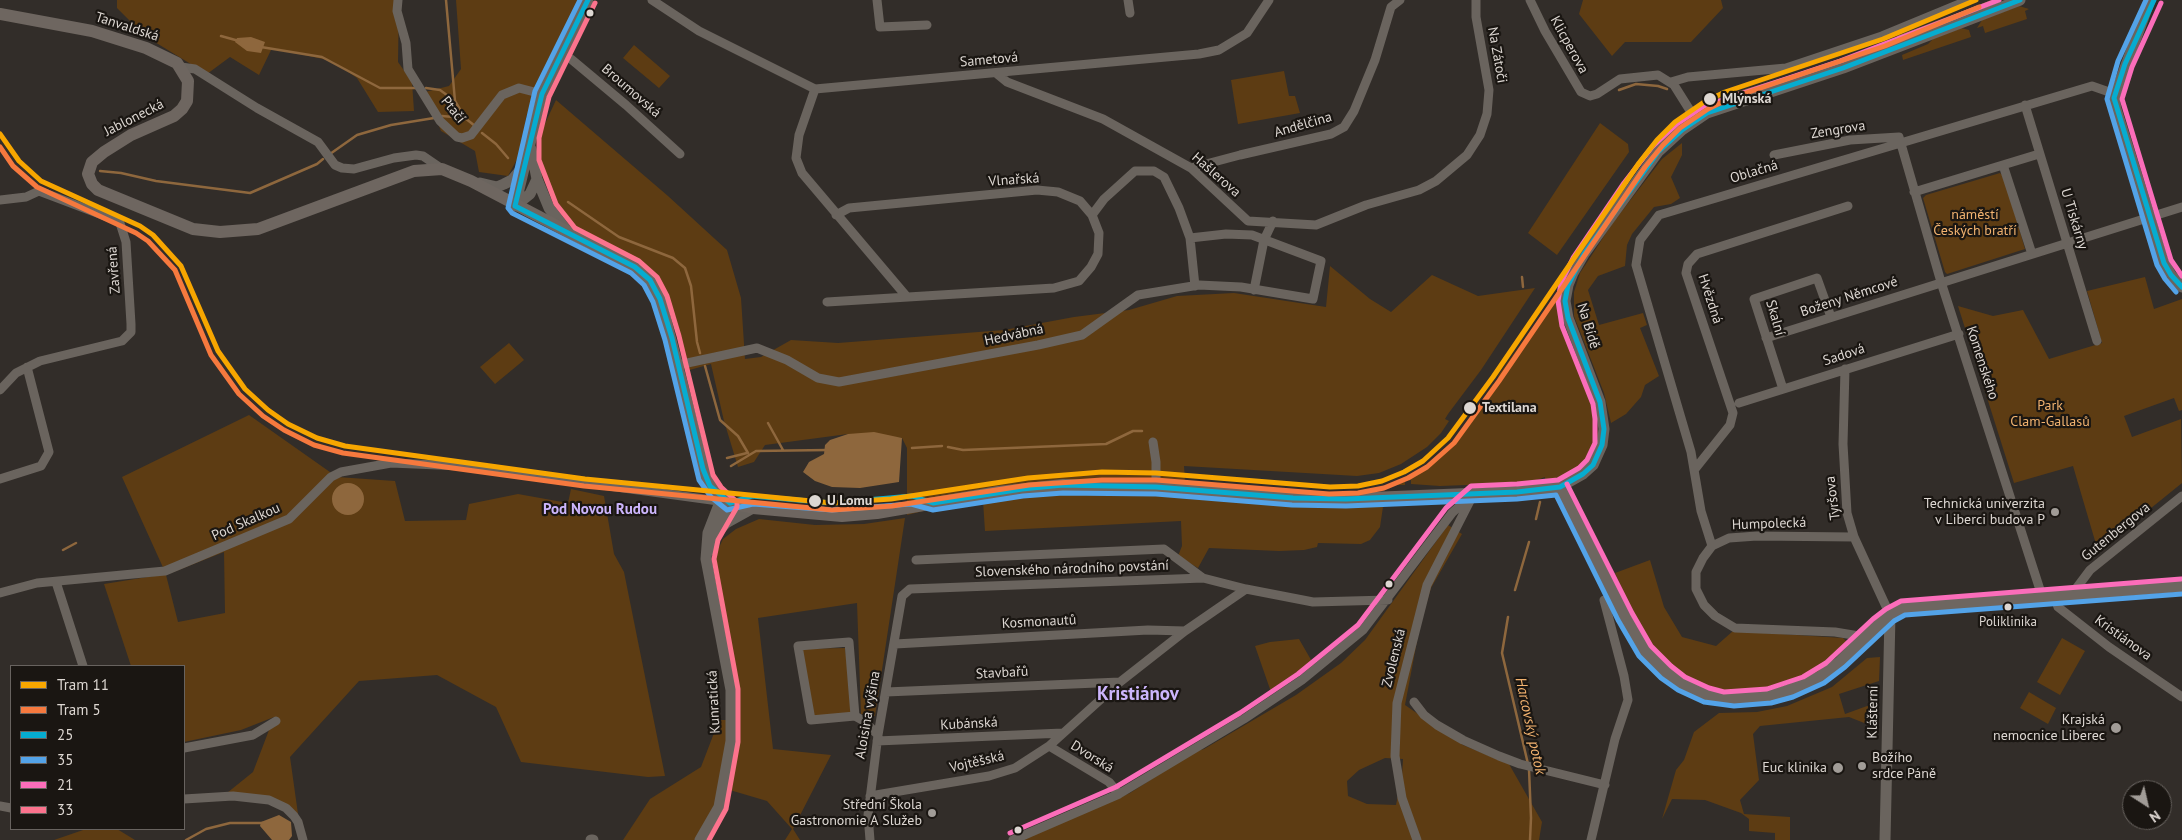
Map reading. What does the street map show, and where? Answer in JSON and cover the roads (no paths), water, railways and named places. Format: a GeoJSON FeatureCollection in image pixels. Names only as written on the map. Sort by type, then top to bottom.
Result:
{"type":"FeatureCollection","features":[{"type":"Feature","properties":{"kind":"main road","name":"Tanvaldská"},"geometry":{"type":"LineString","coordinates":[[0,14],[74,26],[108,35],[160,54],[173,60],[181,67]]}},
{"type":"Feature","properties":{"kind":"main road","name":"Jablonecká"},"geometry":{"type":"LineString","coordinates":[[181,67],[188,80],[189,92],[187,101],[182,109],[174,116],[131,135],[97,157],[92,162],[88,174],[92,184],[98,190],[193,229],[220,232],[258,230],[414,171],[442,170],[471,181],[515,206],[635,267],[650,280],[660,299],[703,469],[710,486],[723,500]]}},
{"type":"Feature","properties":{"kind":"main road"},"geometry":{"type":"LineString","coordinates":[[723,500],[753,508],[842,516],[877,513],[1007,491],[1063,485],[1156,487],[1292,498],[1517,492],[1560,487],[1636,637],[1655,662],[1666,672],[1692,689],[1715,697],[1734,700],[1769,696],[1790,690],[1813,680],[1832,669],[1865,636],[1890,615],[1903,608],[2048,595],[2182,586]]}},
{"type":"Feature","properties":{"kind":"street","name":"Ptačí"},"geometry":{"type":"LineString","coordinates":[[398,0],[397,11],[406,43],[408,69],[440,121],[457,137],[462,138],[471,135],[502,95],[518,88],[542,94]]}},
{"type":"Feature","properties":{"kind":"street"},"geometry":{"type":"LineString","coordinates":[[515,206],[542,94],[588,0]]}},
{"type":"Feature","properties":{"kind":"street"},"geometry":{"type":"LineString","coordinates":[[652,0],[699,31],[815,89],[800,136],[796,158],[802,174],[907,298]]}},
{"type":"Feature","properties":{"kind":"street"},"geometry":{"type":"LineString","coordinates":[[877,0],[880,27],[927,25]]}},
{"type":"Feature","properties":{"kind":"street"},"geometry":{"type":"LineString","coordinates":[[1128,0],[1130,14]]}},
{"type":"Feature","properties":{"kind":"street","name":"Sametová"},"geometry":{"type":"LineString","coordinates":[[815,89],[1199,54],[1219,50],[1247,33],[1269,0]]}},
{"type":"Feature","properties":{"kind":"street","name":"Andělčina"},"geometry":{"type":"LineString","coordinates":[[1191,168],[1331,134],[1344,127],[1354,111],[1375,60],[1392,6],[1400,0]]}},
{"type":"Feature","properties":{"kind":"street","name":"Na Zátoči"},"geometry":{"type":"LineString","coordinates":[[1401,196],[1419,190],[1436,181],[1467,155],[1480,135],[1487,114],[1489,90],[1476,17],[1476,0]]}},
{"type":"Feature","properties":{"kind":"street","name":"Klicperova"},"geometry":{"type":"LineString","coordinates":[[1530,0],[1577,89],[1590,96],[1620,78],[1658,75],[1671,82]]}},
{"type":"Feature","properties":{"kind":"street"},"geometry":{"type":"LineString","coordinates":[[1696,120],[1671,82],[1688,77],[1786,68],[1882,36],[1969,0]]}},
{"type":"Feature","properties":{"kind":"street","name":"Na Bídě"},"geometry":{"type":"LineString","coordinates":[[1560,487],[1583,474],[1593,465],[1602,445],[1604,429],[1600,402],[1568,318],[1565,301],[1571,278],[1579,262],[1649,163],[1666,145],[1696,120],[1708,113],[1843,68],[2020,0]]}},
{"type":"Feature","properties":{"kind":"street"},"geometry":{"type":"LineString","coordinates":[[2150,0],[2115,94],[2116,109],[2164,263],[2170,275],[2182,287]]}},
{"type":"Feature","properties":{"kind":"street"},"geometry":{"type":"LineString","coordinates":[[2145,16],[2154,0]]}},
{"type":"Feature","properties":{"kind":"street","name":"Broumovská"},"geometry":{"type":"LineString","coordinates":[[560,54],[571,59],[680,154]]}},
{"type":"Feature","properties":{"kind":"street","name":"Jablonecká"},"geometry":{"type":"LineString","coordinates":[[181,67],[195,69],[256,108],[318,142],[335,165],[342,168],[354,169],[394,158],[416,155],[423,156],[442,170]]}},
{"type":"Feature","properties":{"kind":"street","name":"Hašlerova"},"geometry":{"type":"LineString","coordinates":[[996,73],[1006,82],[1103,119],[1191,168],[1248,221],[1316,224],[1366,205],[1401,196]]}},
{"type":"Feature","properties":{"kind":"street","name":"Oblačná"},"geometry":{"type":"LineString","coordinates":[[1712,546],[1701,511],[1695,469],[1636,265],[1640,240],[1659,215],[2092,86],[2115,94]]}},
{"type":"Feature","properties":{"kind":"street","name":"U Tiskárny"},"geometry":{"type":"LineString","coordinates":[[2025,105],[2096,341]]}},
{"type":"Feature","properties":{"kind":"street"},"geometry":{"type":"LineString","coordinates":[[531,137],[532,161],[536,179],[549,208],[570,234]]}},
{"type":"Feature","properties":{"kind":"street","name":"Zengrova"},"geometry":{"type":"LineString","coordinates":[[1774,155],[1850,140],[1899,137],[1900,144]]}},
{"type":"Feature","properties":{"kind":"street","name":"Komenského"},"geometry":{"type":"LineString","coordinates":[[1900,144],[1958,334],[2048,595]]}},
{"type":"Feature","properties":{"kind":"street"},"geometry":{"type":"LineString","coordinates":[[1914,192],[2039,154]]}},
{"type":"Feature","properties":{"kind":"street"},"geometry":{"type":"LineString","coordinates":[[2003,165],[2032,254],[2182,207]]}},
{"type":"Feature","properties":{"kind":"street"},"geometry":{"type":"LineString","coordinates":[[471,181],[497,186],[512,180],[523,167]]}},
{"type":"Feature","properties":{"kind":"street"},"geometry":{"type":"LineString","coordinates":[[827,302],[1054,288],[1079,281],[1092,267],[1098,254],[1099,233],[1092,215],[1104,199],[1135,171],[1154,171],[1164,177],[1179,208],[1190,238],[1195,286]]}},
{"type":"Feature","properties":{"kind":"street"},"geometry":{"type":"LineString","coordinates":[[515,206],[530,194],[536,179]]}},
{"type":"Feature","properties":{"kind":"street","name":"Vlnařská"},"geometry":{"type":"LineString","coordinates":[[836,216],[849,208],[1037,190],[1058,192],[1080,201],[1092,215]]}},
{"type":"Feature","properties":{"kind":"street","name":"Zavřená"},"geometry":{"type":"LineString","coordinates":[[0,200],[26,197],[39,191],[113,218],[120,223],[126,242],[131,324],[128,336],[122,341],[57,356],[27,367],[16,373],[0,390]]}},
{"type":"Feature","properties":{"kind":"street","name":"Hvězdná"},"geometry":{"type":"LineString","coordinates":[[1695,469],[1730,425],[1732,413],[1686,273],[1688,264],[1697,254],[1848,206]]}},
{"type":"Feature","properties":{"kind":"street"},"geometry":{"type":"LineString","coordinates":[[1254,290],[1264,240],[1273,221]]}},
{"type":"Feature","properties":{"kind":"street"},"geometry":{"type":"LineString","coordinates":[[1190,238],[1226,234],[1252,235],[1264,240]]}},
{"type":"Feature","properties":{"kind":"street","name":"Hedvábná"},"geometry":{"type":"LineString","coordinates":[[678,365],[757,348],[787,360],[818,378],[839,382],[934,366],[1082,335],[1138,295],[1195,286],[1241,287],[1313,299],[1321,261],[1264,240]]}},
{"type":"Feature","properties":{"kind":"street","name":"Boženy Němcové"},"geometry":{"type":"LineString","coordinates":[[1766,338],[2032,254]]}},
{"type":"Feature","properties":{"kind":"street","name":"Skalní"},"geometry":{"type":"LineString","coordinates":[[1783,389],[1754,299],[1817,278],[1831,317]]}},
{"type":"Feature","properties":{"kind":"street","name":"Sadová"},"geometry":{"type":"LineString","coordinates":[[1739,403],[1958,334]]}},
{"type":"Feature","properties":{"kind":"street"},"geometry":{"type":"LineString","coordinates":[[0,478],[41,466],[49,452],[27,367]]}},
{"type":"Feature","properties":{"kind":"street","name":"Tyršova"},"geometry":{"type":"LineString","coordinates":[[1845,369],[1843,475],[1847,512],[1854,537],[1890,615]]}},
{"type":"Feature","properties":{"kind":"street"},"geometry":{"type":"LineString","coordinates":[[1153,442],[1156,462],[1156,487]]}},
{"type":"Feature","properties":{"kind":"street","name":"Pod Skalkou"},"geometry":{"type":"LineString","coordinates":[[2,590],[37,583],[165,571],[289,519],[331,477],[341,472],[391,464],[462,466],[723,500]]}},
{"type":"Feature","properties":{"kind":"street"},"geometry":{"type":"LineString","coordinates":[[1013,840],[1119,794],[1244,718],[1302,680],[1364,630],[1452,513],[1475,492]]}},
{"type":"Feature","properties":{"kind":"street","name":"Zvolenská"},"geometry":{"type":"LineString","coordinates":[[1417,840],[1402,798],[1395,756],[1397,703],[1427,585],[1475,492]]}},
{"type":"Feature","properties":{"kind":"street","name":"Gutenbergova"},"geometry":{"type":"LineString","coordinates":[[2072,594],[2090,570],[2182,496]]}},
{"type":"Feature","properties":{"kind":"street","name":"Kunratická"},"geometry":{"type":"LineString","coordinates":[[700,840],[719,807],[731,740],[731,690],[706,559],[723,500]]}},
{"type":"Feature","properties":{"kind":"street"},"geometry":{"type":"LineString","coordinates":[[706,559],[717,532],[735,516],[753,508]]}},
{"type":"Feature","properties":{"kind":"street","name":"Humpolecká"},"geometry":{"type":"LineString","coordinates":[[1712,546],[1729,538],[1757,536],[1854,537]]}},
{"type":"Feature","properties":{"kind":"street"},"geometry":{"type":"LineString","coordinates":[[1712,546],[1696,572],[1696,589],[1704,606],[1715,616],[1735,628],[1835,632],[1865,636]]}},
{"type":"Feature","properties":{"kind":"street"},"geometry":{"type":"LineString","coordinates":[[916,560],[1164,549],[1203,578]]}},
{"type":"Feature","properties":{"kind":"street","name":"Slovenského národního povstání"},"geometry":{"type":"LineString","coordinates":[[902,596],[910,589],[1203,578],[1246,589]]}},
{"type":"Feature","properties":{"kind":"street"},"geometry":{"type":"LineString","coordinates":[[56,582],[83,665]]}},
{"type":"Feature","properties":{"kind":"street"},"geometry":{"type":"LineString","coordinates":[[1246,589],[1313,602],[1388,600]]}},
{"type":"Feature","properties":{"kind":"street","name":"Vojtěšská"},"geometry":{"type":"LineString","coordinates":[[870,796],[989,776],[1015,768],[1048,746],[1120,682],[1185,632],[1246,589]]}},
{"type":"Feature","properties":{"kind":"street","name":"Kristiánova"},"geometry":{"type":"LineString","coordinates":[[2048,595],[2058,607],[2109,646],[2182,697]]}},
{"type":"Feature","properties":{"kind":"street","name":"Aloisina výšina"},"geometry":{"type":"LineString","coordinates":[[870,840],[870,796],[877,738],[902,596]]}},
{"type":"Feature","properties":{"kind":"street"},"geometry":{"type":"LineString","coordinates":[[1591,840],[1615,739],[1628,700],[1624,676],[1604,600]]}},
{"type":"Feature","properties":{"kind":"street","name":"Klášterní"},"geometry":{"type":"LineString","coordinates":[[1885,840],[1890,615]]}},
{"type":"Feature","properties":{"kind":"street","name":"Kosmonautů"},"geometry":{"type":"LineString","coordinates":[[895,644],[1148,630],[1185,632]]}},
{"type":"Feature","properties":{"kind":"street"},"geometry":{"type":"LineString","coordinates":[[855,716],[849,642],[798,646],[811,720],[855,716],[864,721],[877,738]]}},
{"type":"Feature","properties":{"kind":"street","name":"Stavbařů"},"geometry":{"type":"LineString","coordinates":[[886,692],[1120,682]]}},
{"type":"Feature","properties":{"kind":"street"},"geometry":{"type":"LineString","coordinates":[[1400,694],[1425,708]]}},
{"type":"Feature","properties":{"kind":"street"},"geometry":{"type":"LineString","coordinates":[[1414,702],[1424,715],[1443,729],[1463,740],[1527,766],[1605,785]]}},
{"type":"Feature","properties":{"kind":"street"},"geometry":{"type":"LineString","coordinates":[[864,721],[882,714]]}},
{"type":"Feature","properties":{"kind":"street"},"geometry":{"type":"LineString","coordinates":[[185,748],[253,735],[276,721]]}},
{"type":"Feature","properties":{"kind":"street","name":"Kubánská"},"geometry":{"type":"LineString","coordinates":[[877,738],[1063,733]]}},
{"type":"Feature","properties":{"kind":"street","name":"Dvorská"},"geometry":{"type":"LineString","coordinates":[[1048,746],[1109,782],[1119,794]]}},
{"type":"Feature","properties":{"kind":"street"},"geometry":{"type":"LineString","coordinates":[[185,798],[232,796],[269,800],[286,808],[294,816],[298,822],[303,840]]}},
{"type":"Feature","properties":{"kind":"waterway"},"geometry":{"type":"LineString","coordinates":[[446,0],[455,101]]}},
{"type":"Feature","properties":{"kind":"waterway","name":"Harcovský potok"},"geometry":{"type":"LineString","coordinates":[[1898,37],[1995,0]]}},
{"type":"Feature","properties":{"kind":"waterway"},"geometry":{"type":"LineString","coordinates":[[221,36],[239,41]]}},
{"type":"Feature","properties":{"kind":"waterway"},"geometry":{"type":"LineString","coordinates":[[261,47],[322,57],[380,88],[416,88]]}},
{"type":"Feature","properties":{"kind":"waterway","name":"Harcovský potok"},"geometry":{"type":"LineString","coordinates":[[1718,99],[1799,74]]}},
{"type":"Feature","properties":{"kind":"waterway","name":"Harcovský potok"},"geometry":{"type":"LineString","coordinates":[[1619,90],[1636,84],[1658,86],[1667,89]]}},
{"type":"Feature","properties":{"kind":"waterway"},"geometry":{"type":"LineString","coordinates":[[426,88],[440,90],[455,101],[465,118]]}},
{"type":"Feature","properties":{"kind":"waterway"},"geometry":{"type":"LineString","coordinates":[[442,116],[465,118],[475,126]]}},
{"type":"Feature","properties":{"kind":"waterway"},"geometry":{"type":"LineString","coordinates":[[330,154],[357,135],[391,125],[434,118]]}},
{"type":"Feature","properties":{"kind":"waterway"},"geometry":{"type":"LineString","coordinates":[[482,133],[496,144],[508,158]]}},
{"type":"Feature","properties":{"kind":"waterway"},"geometry":{"type":"LineString","coordinates":[[100,171],[121,173],[156,181],[250,193],[317,164],[323,159]]}},
{"type":"Feature","properties":{"kind":"waterway"},"geometry":{"type":"LineString","coordinates":[[568,202],[619,237],[673,258],[685,268],[691,286],[697,342],[700,353]]}},
{"type":"Feature","properties":{"kind":"waterway","name":"Harcovský potok"},"geometry":{"type":"LineString","coordinates":[[1522,277],[1523,287]]}},
{"type":"Feature","properties":{"kind":"waterway"},"geometry":{"type":"LineString","coordinates":[[705,366],[720,420],[738,436],[748,453]]}},
{"type":"Feature","properties":{"kind":"waterway"},"geometry":{"type":"LineString","coordinates":[[768,423],[783,450]]}},
{"type":"Feature","properties":{"kind":"waterway"},"geometry":{"type":"LineString","coordinates":[[948,447],[963,450],[1106,444],[1133,431],[1142,431]]}},
{"type":"Feature","properties":{"kind":"waterway"},"geometry":{"type":"LineString","coordinates":[[912,448],[942,446]]}},
{"type":"Feature","properties":{"kind":"waterway"},"geometry":{"type":"LineString","coordinates":[[731,466],[756,451],[828,450]]}},
{"type":"Feature","properties":{"kind":"waterway"},"geometry":{"type":"LineString","coordinates":[[727,458],[747,453]]}},
{"type":"Feature","properties":{"kind":"waterway","name":"Harcovský potok"},"geometry":{"type":"LineString","coordinates":[[1536,519],[1540,502]]}},
{"type":"Feature","properties":{"kind":"waterway","name":"Harcovský potok"},"geometry":{"type":"LineString","coordinates":[[1515,590],[1529,542]]}},
{"type":"Feature","properties":{"kind":"waterway"},"geometry":{"type":"LineString","coordinates":[[63,550],[76,543]]}},
{"type":"Feature","properties":{"kind":"waterway","name":"Harcovský potok"},"geometry":{"type":"LineString","coordinates":[[1508,617],[1502,653],[1528,764]]}},
{"type":"Feature","properties":{"kind":"waterway","name":"Harcovský potok"},"geometry":{"type":"LineString","coordinates":[[1529,769],[1530,840]]}},
{"type":"Feature","properties":{"kind":"waterway"},"geometry":{"type":"LineString","coordinates":[[186,840],[206,829],[230,823],[263,823]]}},
{"type":"Feature","properties":{"kind":"tram line","name":"11"},"geometry":{"type":"LineString","coordinates":[[0,134],[19,161],[41,181],[140,226],[153,235],[181,266],[218,351],[245,389],[268,410],[288,424],[317,438],[345,446],[585,479],[832,503],[891,499],[1028,478],[1102,472],[1156,473],[1330,487],[1358,486],[1382,481],[1404,472],[1423,461],[1448,438],[1493,377],[1639,163],[1657,140],[1675,122],[1704,102],[1725,92],[1883,39],[1976,0]]}},
{"type":"Feature","properties":{"kind":"tram line","name":"5"},"geometry":{"type":"LineString","coordinates":[[0,147],[13,166],[37,187],[136,233],[148,241],[175,270],[211,355],[239,394],[263,416],[284,430],[314,445],[343,453],[584,486],[832,510],[892,506],[1029,485],[1102,480],[1156,480],[1329,494],[1358,493],[1384,488],[1408,478],[1427,467],[1454,443],[1499,381],[1645,167],[1680,128],[1708,109],[1728,99],[1885,46],[1979,7]]}},
{"type":"Feature","properties":{"kind":"place","name":"Mlýnská"},"geometry":{"type":"Point","coordinates":[1710,99]}},
{"type":"Feature","properties":{"kind":"place","name":"Textilana"},"geometry":{"type":"Point","coordinates":[1470,408]}},
{"type":"Feature","properties":{"kind":"place","name":"U Lomu"},"geometry":{"type":"Point","coordinates":[815,501]}},
{"type":"Feature","properties":{"kind":"place","name":"Technická univerzita v Liberci budova P"},"geometry":{"type":"Point","coordinates":[2055,512]}},
{"type":"Feature","properties":{"kind":"place","name":"Poliklinika"},"geometry":{"type":"Point","coordinates":[2008,607]}},
{"type":"Feature","properties":{"kind":"place","name":"Krajská nemocnice Liberec"},"geometry":{"type":"Point","coordinates":[2116,728]}},
{"type":"Feature","properties":{"kind":"place","name":"Božího srdce Páně"},"geometry":{"type":"Point","coordinates":[1862,766]}},
{"type":"Feature","properties":{"kind":"place","name":"Euc klinika"},"geometry":{"type":"Point","coordinates":[1838,768]}},
{"type":"Feature","properties":{"kind":"place","name":"Střední Škola Gastronomie A Služeb"},"geometry":{"type":"Point","coordinates":[932,813]}},
{"type":"Feature","properties":{"kind":"district","name":"Pod Novou Rudou"},"geometry":{"type":"Point","coordinates":[600,510]}},
{"type":"Feature","properties":{"kind":"district","name":"Kristiánov"},"geometry":{"type":"Point","coordinates":[1138,695]}},
{"type":"Feature","properties":{"kind":"park label","name":"náměstí Českých bratří"},"geometry":{"type":"Point","coordinates":[1975,224]}},
{"type":"Feature","properties":{"kind":"park label","name":"Park Clam-Gallasů"},"geometry":{"type":"Point","coordinates":[2050,414]}}]}
